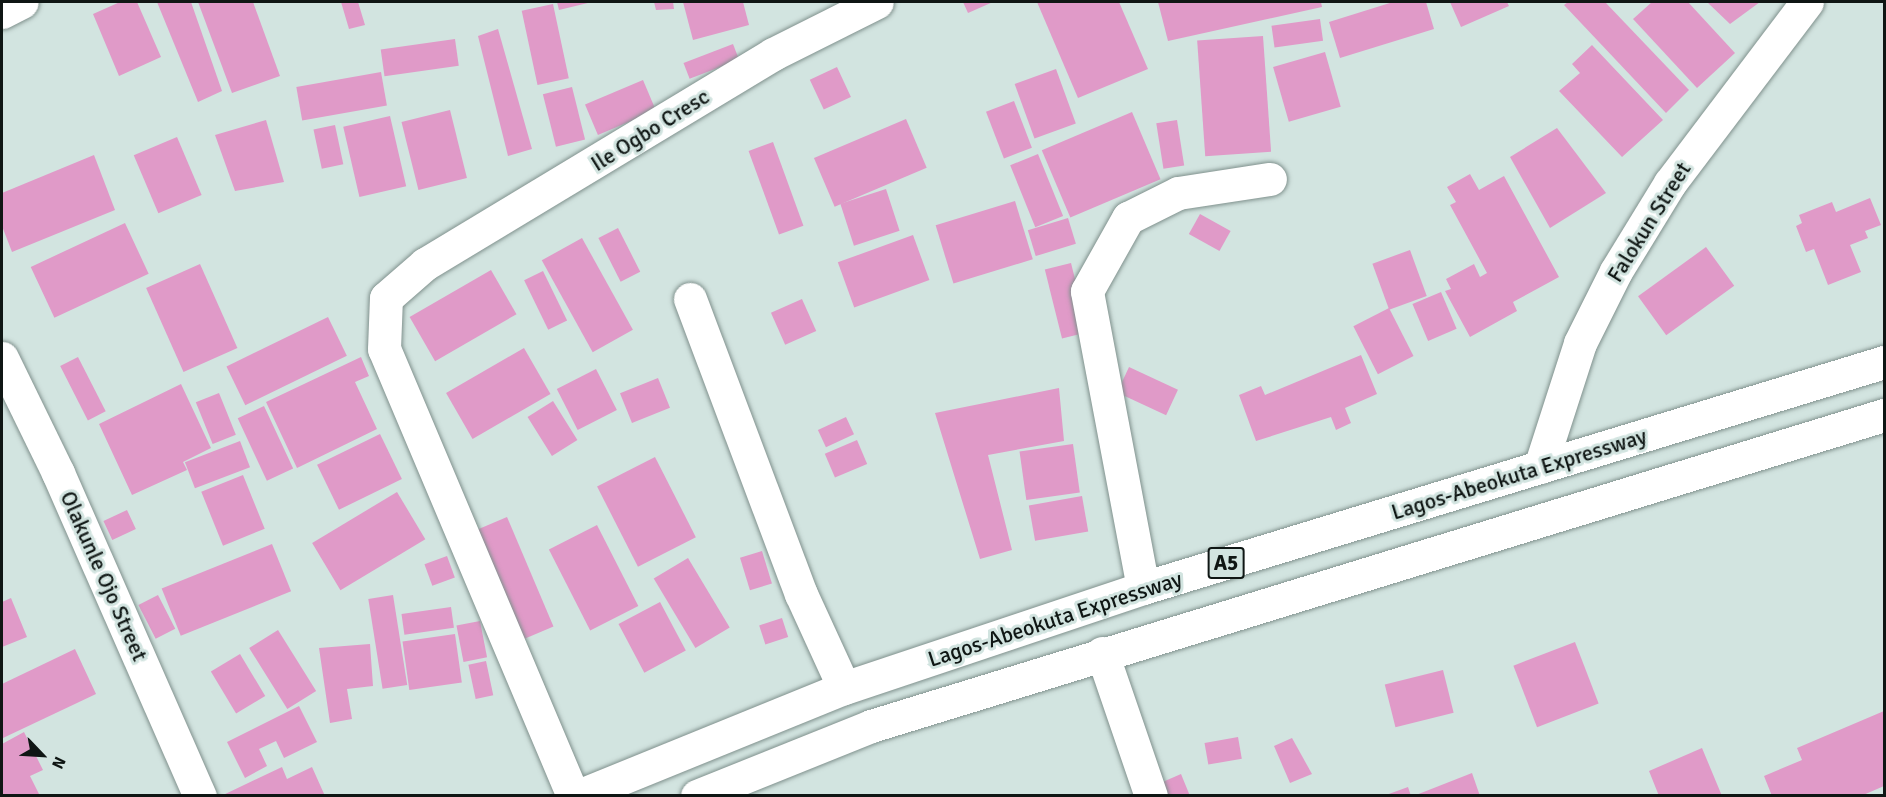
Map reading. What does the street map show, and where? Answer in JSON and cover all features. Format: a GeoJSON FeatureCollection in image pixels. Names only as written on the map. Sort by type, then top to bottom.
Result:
{"type":"FeatureCollection","features":[{"type":"Feature","properties":{"kind":"main road"},"geometry":{"type":"LineString","coordinates":[[2,12],[22,2]]}},
{"type":"Feature","properties":{"kind":"main road","name":"Ile Ogbo Cresc"},"geometry":{"type":"LineString","coordinates":[[573,795],[384,349],[386,298],[425,264],[773,54],[877,2]]}},
{"type":"Feature","properties":{"kind":"main road","name":"Falokun Street"},"geometry":{"type":"LineString","coordinates":[[1539,468],[1580,343],[1616,271],[1670,183],[1807,2]]}},
{"type":"Feature","properties":{"kind":"main road"},"geometry":{"type":"LineString","coordinates":[[1143,588],[1087,291],[1128,218],[1178,193],[1270,179]]}},
{"type":"Feature","properties":{"kind":"main road"},"geometry":{"type":"LineString","coordinates":[[690,299],[801,594],[844,688]]}},
{"type":"Feature","properties":{"kind":"main road","name":"Olakunle Ojo Street"},"geometry":{"type":"LineString","coordinates":[[2,358],[58,473],[200,795]]}},
{"type":"Feature","properties":{"kind":"main road","name":"Lagos-Abeokuta Expressway"},"geometry":{"type":"LineString","coordinates":[[578,795],[844,688],[1143,588],[1884,362]]}},
{"type":"Feature","properties":{"kind":"main road","name":"Lagos-Abeokuta Expressway"},"geometry":{"type":"LineString","coordinates":[[706,794],[871,726],[1102,653],[1884,415]]}},
{"type":"Feature","properties":{"kind":"main road"},"geometry":{"type":"LineString","coordinates":[[1102,653],[1151,795]]}},
{"type":"Feature","properties":{"kind":"building"},"geometry":{"type":"Polygon","coordinates":[[[120,2],[137,2],[161,57],[119,76],[93,14],[120,2]]]}},
{"type":"Feature","properties":{"kind":"building"},"geometry":{"type":"Polygon","coordinates":[[[157,2],[191,2],[222,91],[198,102],[157,2]]]}},
{"type":"Feature","properties":{"kind":"building"},"geometry":{"type":"Polygon","coordinates":[[[198,2],[253,2],[280,76],[232,93],[198,2]]]}},
{"type":"Feature","properties":{"kind":"building"},"geometry":{"type":"Polygon","coordinates":[[[341,2],[358,2],[365,25],[349,29],[341,2]]]}},
{"type":"Feature","properties":{"kind":"building"},"geometry":{"type":"Polygon","coordinates":[[[557,2],[592,2],[559,10],[557,2]]]}},
{"type":"Feature","properties":{"kind":"building"},"geometry":{"type":"Polygon","coordinates":[[[654,2],[673,2],[674,9],[656,10],[654,2]]]}},
{"type":"Feature","properties":{"kind":"building"},"geometry":{"type":"Polygon","coordinates":[[[683,2],[743,2],[749,25],[693,40],[683,2]]]}},
{"type":"Feature","properties":{"kind":"building"},"geometry":{"type":"Polygon","coordinates":[[[963,2],[993,2],[968,13],[963,2]]]}},
{"type":"Feature","properties":{"kind":"building"},"geometry":{"type":"Polygon","coordinates":[[[1037,2],[1119,2],[1148,69],[1078,98],[1037,2]]]}},
{"type":"Feature","properties":{"kind":"building"},"geometry":{"type":"Polygon","coordinates":[[[1158,2],[1321,2],[1322,7],[1168,41],[1158,2]]]}},
{"type":"Feature","properties":{"kind":"building"},"geometry":{"type":"Polygon","coordinates":[[[1393,2],[1426,2],[1434,29],[1340,58],[1329,22],[1393,2]]]}},
{"type":"Feature","properties":{"kind":"building"},"geometry":{"type":"Polygon","coordinates":[[[1450,2],[1507,2],[1509,6],[1461,27],[1450,2]]]}},
{"type":"Feature","properties":{"kind":"building"},"geometry":{"type":"Polygon","coordinates":[[[1568,2],[1605,2],[1689,90],[1666,113],[1564,5],[1568,2]]]}},
{"type":"Feature","properties":{"kind":"building"},"geometry":{"type":"Polygon","coordinates":[[[1652,2],[1688,2],[1735,53],[1697,88],[1633,19],[1652,2]]]}},
{"type":"Feature","properties":{"kind":"building"},"geometry":{"type":"Polygon","coordinates":[[[1707,2],[1760,2],[1730,24],[1707,2]]]}},
{"type":"Feature","properties":{"kind":"building"},"geometry":{"type":"Polygon","coordinates":[[[553,4],[569,78],[538,85],[522,11],[553,4]]]}},
{"type":"Feature","properties":{"kind":"building"},"geometry":{"type":"Polygon","coordinates":[[[1320,19],[1323,41],[1275,48],[1271,26],[1320,19]]]}},
{"type":"Feature","properties":{"kind":"building"},"geometry":{"type":"Polygon","coordinates":[[[498,29],[532,149],[508,156],[478,36],[498,29]]]}},
{"type":"Feature","properties":{"kind":"building"},"geometry":{"type":"Polygon","coordinates":[[[1263,36],[1271,152],[1205,156],[1197,41],[1263,36]]]}},
{"type":"Feature","properties":{"kind":"building"},"geometry":{"type":"Polygon","coordinates":[[[455,39],[459,66],[384,76],[381,49],[455,39]]]}},
{"type":"Feature","properties":{"kind":"building"},"geometry":{"type":"Polygon","coordinates":[[[733,44],[739,60],[690,79],[684,63],[733,44]]]}},
{"type":"Feature","properties":{"kind":"building"},"geometry":{"type":"Polygon","coordinates":[[[1592,45],[1663,120],[1622,157],[1559,91],[1580,73],[1572,64],[1592,45]]]}},
{"type":"Feature","properties":{"kind":"building"},"geometry":{"type":"Polygon","coordinates":[[[1325,52],[1341,107],[1289,122],[1273,67],[1325,52]]]}},
{"type":"Feature","properties":{"kind":"building"},"geometry":{"type":"Polygon","coordinates":[[[837,67],[851,97],[824,110],[810,80],[837,67]]]}},
{"type":"Feature","properties":{"kind":"building"},"geometry":{"type":"Polygon","coordinates":[[[1056,69],[1076,124],[1034,139],[1015,84],[1056,69]]]}},
{"type":"Feature","properties":{"kind":"building"},"geometry":{"type":"Polygon","coordinates":[[[381,72],[387,105],[302,120],[296,87],[381,72]]]}},
{"type":"Feature","properties":{"kind":"building"},"geometry":{"type":"Polygon","coordinates":[[[643,80],[656,110],[598,135],[585,105],[643,80]]]}},
{"type":"Feature","properties":{"kind":"building"},"geometry":{"type":"Polygon","coordinates":[[[572,87],[585,139],[556,147],[543,94],[572,87]]]}},
{"type":"Feature","properties":{"kind":"building"},"geometry":{"type":"Polygon","coordinates":[[[1014,101],[1032,148],[1004,158],[986,112],[1014,101]]]}},
{"type":"Feature","properties":{"kind":"building"},"geometry":{"type":"Polygon","coordinates":[[[450,110],[467,178],[418,190],[401,122],[450,110]]]}},
{"type":"Feature","properties":{"kind":"building"},"geometry":{"type":"Polygon","coordinates":[[[1132,112],[1161,179],[1070,217],[1042,150],[1132,112]]]}},
{"type":"Feature","properties":{"kind":"building"},"geometry":{"type":"Polygon","coordinates":[[[390,116],[406,186],[359,197],[343,127],[390,116]]]}},
{"type":"Feature","properties":{"kind":"building"},"geometry":{"type":"Polygon","coordinates":[[[906,119],[927,168],[835,207],[814,158],[906,119]]]}},
{"type":"Feature","properties":{"kind":"building"},"geometry":{"type":"Polygon","coordinates":[[[266,120],[284,182],[235,191],[215,135],[266,120]]]}},
{"type":"Feature","properties":{"kind":"building"},"geometry":{"type":"Polygon","coordinates":[[[1177,120],[1184,165],[1163,169],[1156,123],[1177,120]]]}},
{"type":"Feature","properties":{"kind":"building"},"geometry":{"type":"Polygon","coordinates":[[[335,125],[343,164],[322,169],[313,130],[335,125]]]}},
{"type":"Feature","properties":{"kind":"building"},"geometry":{"type":"Polygon","coordinates":[[[1557,128],[1606,193],[1550,228],[1510,157],[1557,128]]]}},
{"type":"Feature","properties":{"kind":"building"},"geometry":{"type":"Polygon","coordinates":[[[177,137],[202,195],[158,213],[134,155],[177,137]]]}},
{"type":"Feature","properties":{"kind":"building"},"geometry":{"type":"Polygon","coordinates":[[[773,142],[803,226],[779,235],[749,151],[773,142]]]}},
{"type":"Feature","properties":{"kind":"building"},"geometry":{"type":"Polygon","coordinates":[[[1038,154],[1063,216],[1035,227],[1010,165],[1038,154]]]}},
{"type":"Feature","properties":{"kind":"building"},"geometry":{"type":"Polygon","coordinates":[[[94,155],[115,210],[12,252],[2,226],[2,193],[94,155]]]}},
{"type":"Feature","properties":{"kind":"building"},"geometry":{"type":"Polygon","coordinates":[[[1470,174],[1479,190],[1504,176],[1559,277],[1513,302],[1517,311],[1470,337],[1445,291],[1451,289],[1446,279],[1474,264],[1480,277],[1487,273],[1450,205],[1456,202],[1447,187],[1470,174]]]}},
{"type":"Feature","properties":{"kind":"building"},"geometry":{"type":"Polygon","coordinates":[[[886,189],[900,231],[854,246],[840,204],[886,189]]]}},
{"type":"Feature","properties":{"kind":"building"},"geometry":{"type":"Polygon","coordinates":[[[1870,198],[1881,225],[1865,231],[1868,238],[1850,245],[1861,272],[1828,285],[1814,249],[1806,252],[1796,226],[1802,223],[1799,215],[1832,202],[1836,212],[1870,198]]]}},
{"type":"Feature","properties":{"kind":"building"},"geometry":{"type":"Polygon","coordinates":[[[1015,201],[1033,259],[953,284],[936,225],[1015,201]]]}},
{"type":"Feature","properties":{"kind":"building"},"geometry":{"type":"Polygon","coordinates":[[[1200,214],[1231,231],[1219,251],[1189,234],[1200,214]]]}},
{"type":"Feature","properties":{"kind":"building"},"geometry":{"type":"Polygon","coordinates":[[[1068,218],[1076,244],[1036,256],[1028,230],[1068,218]]]}},
{"type":"Feature","properties":{"kind":"building"},"geometry":{"type":"Polygon","coordinates":[[[125,223],[149,274],[54,318],[31,267],[125,223]]]}},
{"type":"Feature","properties":{"kind":"building"},"geometry":{"type":"Polygon","coordinates":[[[618,228],[640,272],[621,282],[598,238],[618,228]]]}},
{"type":"Feature","properties":{"kind":"building"},"geometry":{"type":"Polygon","coordinates":[[[913,235],[929,280],[854,307],[838,262],[913,235]]]}},
{"type":"Feature","properties":{"kind":"building"},"geometry":{"type":"Polygon","coordinates":[[[582,238],[633,330],[593,352],[542,260],[582,238]]]}},
{"type":"Feature","properties":{"kind":"building"},"geometry":{"type":"Polygon","coordinates":[[[1706,247],[1734,286],[1666,335],[1638,296],[1706,247]]]}},
{"type":"Feature","properties":{"kind":"building"},"geometry":{"type":"Polygon","coordinates":[[[1410,250],[1427,296],[1389,310],[1372,264],[1410,250]]]}},
{"type":"Feature","properties":{"kind":"building"},"geometry":{"type":"Polygon","coordinates":[[[1071,263],[1088,332],[1062,338],[1045,270],[1071,263]]]}},
{"type":"Feature","properties":{"kind":"building"},"geometry":{"type":"Polygon","coordinates":[[[200,264],[237,348],[184,372],[146,288],[200,264]]]}},
{"type":"Feature","properties":{"kind":"building"},"geometry":{"type":"Polygon","coordinates":[[[491,270],[516,314],[435,361],[410,317],[491,270]]]}},
{"type":"Feature","properties":{"kind":"building"},"geometry":{"type":"Polygon","coordinates":[[[543,271],[567,320],[548,330],[524,280],[543,271]]]}},
{"type":"Feature","properties":{"kind":"building"},"geometry":{"type":"Polygon","coordinates":[[[1441,292],[1457,329],[1428,341],[1412,304],[1441,292]]]}},
{"type":"Feature","properties":{"kind":"building"},"geometry":{"type":"Polygon","coordinates":[[[802,299],[816,331],[785,345],[771,313],[802,299]]]}},
{"type":"Feature","properties":{"kind":"building"},"geometry":{"type":"Polygon","coordinates":[[[1389,308],[1414,356],[1378,374],[1353,326],[1389,308]]]}},
{"type":"Feature","properties":{"kind":"building"},"geometry":{"type":"Polygon","coordinates":[[[328,317],[347,356],[245,405],[226,367],[328,317]]]}},
{"type":"Feature","properties":{"kind":"building"},"geometry":{"type":"Polygon","coordinates":[[[524,348],[550,394],[473,439],[446,393],[524,348]]]}},
{"type":"Feature","properties":{"kind":"building"},"geometry":{"type":"Polygon","coordinates":[[[1361,355],[1377,394],[1345,408],[1351,423],[1336,430],[1331,417],[1256,441],[1239,395],[1261,386],[1265,395],[1361,355]]]}},
{"type":"Feature","properties":{"kind":"building"},"geometry":{"type":"Polygon","coordinates":[[[78,357],[106,411],[88,420],[60,366],[78,357]]]}},
{"type":"Feature","properties":{"kind":"building"},"geometry":{"type":"Polygon","coordinates":[[[361,357],[369,376],[355,382],[377,429],[297,468],[266,402],[361,357]]]}},
{"type":"Feature","properties":{"kind":"building"},"geometry":{"type":"Polygon","coordinates":[[[1129,367],[1178,390],[1166,415],[1117,392],[1129,367]]]}},
{"type":"Feature","properties":{"kind":"building"},"geometry":{"type":"Polygon","coordinates":[[[596,369],[617,410],[578,430],[557,389],[596,369]]]}},
{"type":"Feature","properties":{"kind":"building"},"geometry":{"type":"Polygon","coordinates":[[[658,378],[670,408],[632,423],[620,393],[658,378]]]}},
{"type":"Feature","properties":{"kind":"building"},"geometry":{"type":"Polygon","coordinates":[[[181,384],[211,448],[183,462],[187,470],[132,495],[99,424],[181,384]]]}},
{"type":"Feature","properties":{"kind":"building"},"geometry":{"type":"Polygon","coordinates":[[[1059,388],[1064,441],[988,455],[1012,550],[980,559],[935,413],[1059,388]]]}},
{"type":"Feature","properties":{"kind":"building"},"geometry":{"type":"Polygon","coordinates":[[[219,393],[236,435],[213,444],[196,402],[219,393]]]}},
{"type":"Feature","properties":{"kind":"building"},"geometry":{"type":"Polygon","coordinates":[[[553,401],[577,440],[552,456],[528,417],[553,401]]]}},
{"type":"Feature","properties":{"kind":"building"},"geometry":{"type":"Polygon","coordinates":[[[264,406],[293,469],[267,481],[238,418],[264,406]]]}},
{"type":"Feature","properties":{"kind":"building"},"geometry":{"type":"Polygon","coordinates":[[[846,417],[854,434],[826,447],[818,430],[846,417]]]}},
{"type":"Feature","properties":{"kind":"building"},"geometry":{"type":"Polygon","coordinates":[[[380,434],[402,479],[339,510],[317,465],[380,434]]]}},
{"type":"Feature","properties":{"kind":"building"},"geometry":{"type":"Polygon","coordinates":[[[857,440],[867,464],[835,478],[825,454],[857,440]]]}},
{"type":"Feature","properties":{"kind":"building"},"geometry":{"type":"Polygon","coordinates":[[[240,441],[250,467],[195,488],[185,462],[240,441]]]}},
{"type":"Feature","properties":{"kind":"building"},"geometry":{"type":"Polygon","coordinates":[[[1073,444],[1080,493],[1026,500],[1020,452],[1073,444]]]}},
{"type":"Feature","properties":{"kind":"building"},"geometry":{"type":"Polygon","coordinates":[[[655,457],[696,537],[638,567],[597,487],[655,457]]]}},
{"type":"Feature","properties":{"kind":"building"},"geometry":{"type":"Polygon","coordinates":[[[243,475],[265,529],[223,546],[201,492],[243,475]]]}},
{"type":"Feature","properties":{"kind":"building"},"geometry":{"type":"Polygon","coordinates":[[[397,492],[425,539],[340,590],[312,543],[397,492]]]}},
{"type":"Feature","properties":{"kind":"building"},"geometry":{"type":"Polygon","coordinates":[[[1082,496],[1088,531],[1035,541],[1029,505],[1082,496]]]}},
{"type":"Feature","properties":{"kind":"building"},"geometry":{"type":"Polygon","coordinates":[[[127,510],[136,529],[112,540],[103,521],[127,510]]]}},
{"type":"Feature","properties":{"kind":"building"},"geometry":{"type":"Polygon","coordinates":[[[507,517],[553,627],[524,639],[478,530],[507,517]]]}},
{"type":"Feature","properties":{"kind":"building"},"geometry":{"type":"Polygon","coordinates":[[[597,525],[638,606],[590,631],[549,550],[597,525]]]}},
{"type":"Feature","properties":{"kind":"building"},"geometry":{"type":"Polygon","coordinates":[[[272,544],[291,591],[181,636],[162,589],[272,544]]]}},
{"type":"Feature","properties":{"kind":"building"},"geometry":{"type":"Polygon","coordinates":[[[762,551],[772,584],[750,590],[740,558],[762,551]]]}},
{"type":"Feature","properties":{"kind":"building"},"geometry":{"type":"Polygon","coordinates":[[[447,556],[455,578],[432,586],[424,564],[447,556]]]}},
{"type":"Feature","properties":{"kind":"building"},"geometry":{"type":"Polygon","coordinates":[[[688,558],[730,627],[695,648],[654,579],[688,558]]]}},
{"type":"Feature","properties":{"kind":"building"},"geometry":{"type":"Polygon","coordinates":[[[158,595],[175,629],[156,639],[138,605],[158,595]]]}},
{"type":"Feature","properties":{"kind":"building"},"geometry":{"type":"Polygon","coordinates":[[[393,595],[407,685],[383,689],[368,599],[393,595]]]}},
{"type":"Feature","properties":{"kind":"building"},"geometry":{"type":"Polygon","coordinates":[[[11,598],[27,637],[2,647],[2,602],[11,598]]]}},
{"type":"Feature","properties":{"kind":"building"},"geometry":{"type":"Polygon","coordinates":[[[660,602],[686,651],[644,673],[619,624],[660,602]]]}},
{"type":"Feature","properties":{"kind":"building"},"geometry":{"type":"Polygon","coordinates":[[[451,607],[454,628],[404,635],[401,614],[451,607]]]}},
{"type":"Feature","properties":{"kind":"building"},"geometry":{"type":"Polygon","coordinates":[[[782,618],[788,637],[765,644],[759,625],[782,618]]]}},
{"type":"Feature","properties":{"kind":"building"},"geometry":{"type":"Polygon","coordinates":[[[480,621],[487,657],[464,662],[456,626],[480,621]]]}},
{"type":"Feature","properties":{"kind":"building"},"geometry":{"type":"Polygon","coordinates":[[[278,630],[316,691],[287,709],[249,648],[278,630]]]}},
{"type":"Feature","properties":{"kind":"building"},"geometry":{"type":"Polygon","coordinates":[[[455,634],[462,683],[409,690],[403,641],[455,634]]]}},
{"type":"Feature","properties":{"kind":"building"},"geometry":{"type":"Polygon","coordinates":[[[1575,642],[1599,704],[1537,727],[1513,666],[1575,642]]]}},
{"type":"Feature","properties":{"kind":"building"},"geometry":{"type":"Polygon","coordinates":[[[370,644],[373,686],[347,689],[352,719],[330,723],[319,648],[370,644]]]}},
{"type":"Feature","properties":{"kind":"building"},"geometry":{"type":"Polygon","coordinates":[[[75,649],[96,694],[3,738],[2,684],[75,649]]]}},
{"type":"Feature","properties":{"kind":"building"},"geometry":{"type":"Polygon","coordinates":[[[240,654],[265,696],[236,714],[211,672],[240,654]]]}},
{"type":"Feature","properties":{"kind":"building"},"geometry":{"type":"Polygon","coordinates":[[[486,661],[493,695],[476,699],[468,665],[486,661]]]}},
{"type":"Feature","properties":{"kind":"building"},"geometry":{"type":"Polygon","coordinates":[[[1443,670],[1454,713],[1395,727],[1385,685],[1443,670]]]}},
{"type":"Feature","properties":{"kind":"building"},"geometry":{"type":"Polygon","coordinates":[[[299,706],[317,742],[284,758],[276,741],[259,749],[267,766],[245,778],[227,742],[299,706]]]}},
{"type":"Feature","properties":{"kind":"building"},"geometry":{"type":"Polygon","coordinates":[[[1884,711],[1884,786],[1861,796],[1772,796],[1764,776],[1802,760],[1797,748],[1884,711]]]}},
{"type":"Feature","properties":{"kind":"building"},"geometry":{"type":"Polygon","coordinates":[[[24,732],[43,770],[30,776],[40,796],[2,796],[2,744],[24,732]]]}},
{"type":"Feature","properties":{"kind":"building"},"geometry":{"type":"Polygon","coordinates":[[[1238,737],[1242,759],[1208,765],[1205,743],[1238,737]]]}},
{"type":"Feature","properties":{"kind":"building"},"geometry":{"type":"Polygon","coordinates":[[[1292,738],[1312,774],[1290,783],[1274,746],[1292,738]]]}},
{"type":"Feature","properties":{"kind":"building"},"geometry":{"type":"Polygon","coordinates":[[[1702,748],[1722,796],[1659,796],[1649,771],[1702,748]]]}},
{"type":"Feature","properties":{"kind":"building"},"geometry":{"type":"Polygon","coordinates":[[[282,767],[287,779],[312,767],[325,796],[221,796],[282,767]]]}},
{"type":"Feature","properties":{"kind":"building"},"geometry":{"type":"Polygon","coordinates":[[[1472,773],[1480,796],[1416,796],[1416,795],[1472,773]]]}},
{"type":"Feature","properties":{"kind":"building"},"geometry":{"type":"Polygon","coordinates":[[[1181,774],[1190,796],[1163,796],[1158,784],[1181,774]]]}},
{"type":"Feature","properties":{"kind":"building"},"geometry":{"type":"Polygon","coordinates":[[[1408,787],[1411,796],[1386,796],[1386,795],[1408,787]]]}}]}
